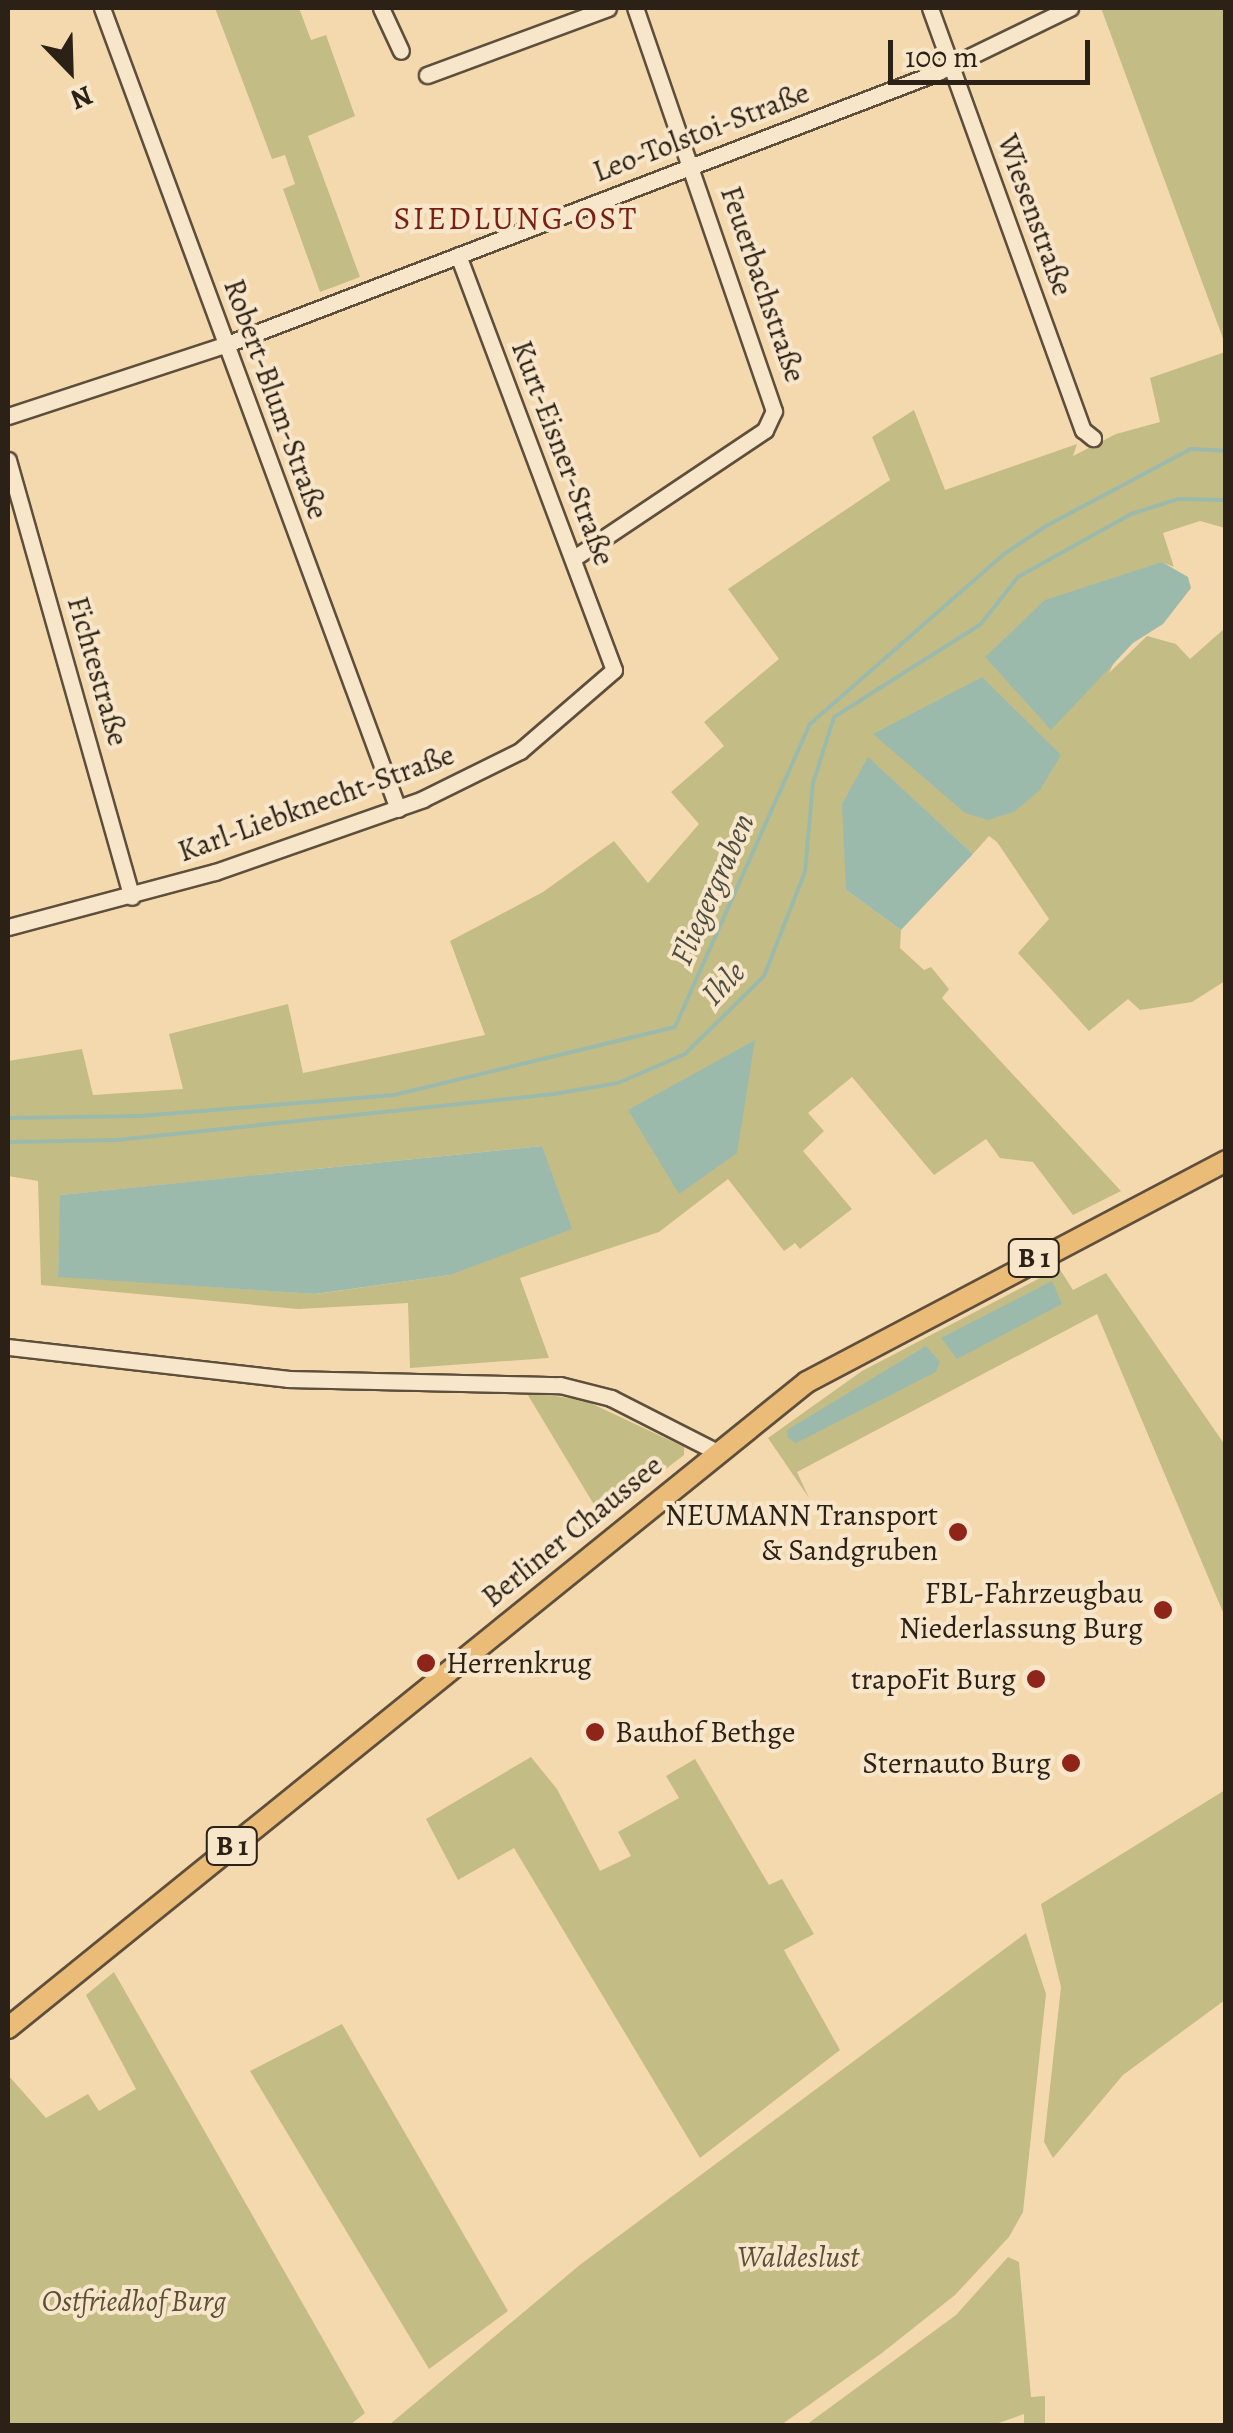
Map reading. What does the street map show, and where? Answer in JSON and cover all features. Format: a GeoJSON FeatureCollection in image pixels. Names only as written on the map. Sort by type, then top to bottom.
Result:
{"type":"FeatureCollection","features":[{"type":"Feature","properties":{"kind":"main road","name":"Berliner Chaussee"},"geometry":{"type":"LineString","coordinates":[[8,2028],[718,1452],[844,1359],[1226,1161]]}},
{"type":"Feature","properties":{"kind":"street","name":"Robert-Blum-Straße"},"geometry":{"type":"LineString","coordinates":[[102,8],[398,809]]}},
{"type":"Feature","properties":{"kind":"street"},"geometry":{"type":"LineString","coordinates":[[382,8],[401,50]]}},
{"type":"Feature","properties":{"kind":"street"},"geometry":{"type":"LineString","coordinates":[[428,75],[582,12],[608,8]]}},
{"type":"Feature","properties":{"kind":"street"},"geometry":{"type":"LineString","coordinates":[[635,8],[693,164]]}},
{"type":"Feature","properties":{"kind":"street","name":"Wiesenstraße"},"geometry":{"type":"LineString","coordinates":[[930,8],[1084,430],[1092,438]]}},
{"type":"Feature","properties":{"kind":"street","name":"Leo-Tolstoi-Straße"},"geometry":{"type":"LineString","coordinates":[[8,416],[227,344],[951,65],[1070,8]]}},
{"type":"Feature","properties":{"kind":"street","name":"Feuerbachstraße"},"geometry":{"type":"LineString","coordinates":[[574,558],[752,440],[773,418],[771,390],[693,164]]}},
{"type":"Feature","properties":{"kind":"street","name":"Kurt-Eisner-Straße"},"geometry":{"type":"LineString","coordinates":[[458,255],[614,670]]}},
{"type":"Feature","properties":{"kind":"street","name":"Fichtestraße"},"geometry":{"type":"LineString","coordinates":[[8,460],[132,897]]}},
{"type":"Feature","properties":{"kind":"street","name":"Karl-Liebknecht-Straße"},"geometry":{"type":"LineString","coordinates":[[8,927],[132,897],[398,809],[520,751],[614,670]]}},
{"type":"Feature","properties":{"kind":"street"},"geometry":{"type":"LineString","coordinates":[[8,1347],[288,1379],[560,1384],[611,1398],[718,1452]]}},
{"type":"Feature","properties":{"kind":"green space"},"geometry":{"type":"Polygon","coordinates":[[[215,8],[299,8],[311,40],[326,35],[355,116],[308,136],[360,277],[320,292],[283,189],[295,184],[285,155],[272,159],[215,8]]]}},
{"type":"Feature","properties":{"kind":"green space"},"geometry":{"type":"Polygon","coordinates":[[[1101,8],[1225,8],[1225,344],[1101,8]]]}},
{"type":"Feature","properties":{"kind":"green space"},"geometry":{"type":"Polygon","coordinates":[[[1225,352],[1225,528],[1200,521],[1163,533],[1174,567],[1161,562],[1109,673],[1147,636],[1176,644],[1190,659],[1225,628],[1225,981],[1192,1002],[1140,1010],[1128,999],[1089,1031],[1018,953],[1049,919],[997,842],[989,836],[973,854],[868,758],[846,890],[901,930],[900,948],[924,970],[931,967],[949,989],[942,998],[1121,1191],[1073,1215],[1033,1162],[1000,1158],[986,1139],[934,1175],[852,1077],[808,1113],[824,1131],[803,1151],[852,1209],[800,1249],[795,1243],[784,1251],[728,1179],[659,1232],[520,1278],[549,1358],[410,1368],[408,1303],[298,1309],[41,1285],[38,1181],[8,1176],[8,1061],[82,1049],[93,1095],[183,1089],[169,1034],[288,1004],[303,1073],[485,1035],[450,941],[543,892],[614,841],[648,883],[699,824],[671,792],[724,746],[704,722],[779,659],[728,589],[890,480],[872,437],[914,410],[945,490],[1077,444],[1073,456],[1116,434],[1160,422],[1150,378],[1225,352]],[[542,1146],[61,1195],[58,1276],[316,1294],[450,1275],[542,1146]]]}},
{"type":"Feature","properties":{"kind":"green space"},"geometry":{"type":"Polygon","coordinates":[[[1059,1268],[1073,1290],[1106,1273],[1225,1445],[1225,1617],[1097,1314],[797,1472],[809,1498],[768,1438],[862,1371],[1059,1268]]]}},
{"type":"Feature","properties":{"kind":"green space"},"geometry":{"type":"Polygon","coordinates":[[[526,1392],[584,1400],[684,1447],[684,1455],[602,1518],[526,1392]]]}},
{"type":"Feature","properties":{"kind":"green space"},"geometry":{"type":"Polygon","coordinates":[[[531,1757],[557,1789],[600,1871],[631,1856],[618,1832],[679,1798],[666,1776],[695,1759],[769,1885],[782,1879],[814,1934],[784,1950],[840,2050],[700,2158],[514,1848],[458,1880],[426,1819],[531,1757]]]}},
{"type":"Feature","properties":{"kind":"green space"},"geometry":{"type":"Polygon","coordinates":[[[1225,1790],[1225,2000],[1123,2075],[1053,2158],[1044,2142],[1061,1987],[1041,1904],[1225,1790]]]}},
{"type":"Feature","properties":{"kind":"green space","name":"Waldeslust"},"geometry":{"type":"Polygon","coordinates":[[[1026,1933],[1046,1994],[1023,2212],[1009,2237],[955,2295],[882,2353],[781,2425],[389,2425],[581,2264],[1026,1933]]]}},
{"type":"Feature","properties":{"kind":"green space","name":"Ostfriedhof Burg"},"geometry":{"type":"Polygon","coordinates":[[[114,1972],[365,2413],[350,2425],[8,2425],[8,2075],[46,2118],[88,2094],[99,2111],[136,2089],[86,1995],[114,1972]]]}},
{"type":"Feature","properties":{"kind":"green space"},"geometry":{"type":"Polygon","coordinates":[[[342,2024],[508,2311],[429,2369],[250,2071],[342,2024]]]}},
{"type":"Feature","properties":{"kind":"green space"},"geometry":{"type":"Polygon","coordinates":[[[1008,2257],[1019,2262],[1031,2397],[1045,2396],[1045,2425],[1024,2425],[1024,2414],[993,2425],[806,2425],[956,2315],[1008,2257]]]}},
{"type":"Feature","properties":{"kind":"shaded area"},"geometry":{"type":"Polygon","coordinates":[[[1162,562],[1188,577],[1191,588],[1163,624],[1133,643],[1051,730],[985,657],[1045,600],[1162,562]]]}},
{"type":"Feature","properties":{"kind":"shaded area"},"geometry":{"type":"Polygon","coordinates":[[[982,677],[1061,755],[1040,790],[1014,812],[988,820],[965,813],[873,734],[982,677]]]}},
{"type":"Feature","properties":{"kind":"shaded area"},"geometry":{"type":"Polygon","coordinates":[[[868,757],[973,854],[901,930],[846,890],[842,804],[868,757]]]}},
{"type":"Feature","properties":{"kind":"shaded area"},"geometry":{"type":"Polygon","coordinates":[[[755,1040],[737,1153],[679,1194],[628,1110],[755,1040]]]}},
{"type":"Feature","properties":{"kind":"shaded area"},"geometry":{"type":"Polygon","coordinates":[[[542,1146],[572,1229],[450,1275],[315,1294],[58,1277],[60,1195],[542,1146]]]}},
{"type":"Feature","properties":{"kind":"shaded area"},"geometry":{"type":"Polygon","coordinates":[[[1052,1281],[1062,1304],[957,1359],[941,1338],[1052,1281]]]}},
{"type":"Feature","properties":{"kind":"shaded area"},"geometry":{"type":"Polygon","coordinates":[[[926,1346],[940,1362],[936,1372],[796,1443],[788,1438],[787,1430],[926,1346]]]}},
{"type":"Feature","properties":{"kind":"waterway","name":"Fliegergraben"},"geometry":{"type":"LineString","coordinates":[[8,1118],[140,1116],[394,1095],[675,1027],[810,724],[1004,554],[1046,526],[1191,449],[1226,451]]}},
{"type":"Feature","properties":{"kind":"waterway","name":"Ihle"},"geometry":{"type":"LineString","coordinates":[[8,1142],[117,1140],[554,1094],[618,1083],[685,1054],[764,976],[805,872],[813,783],[834,717],[981,624],[1018,577],[1131,514],[1178,499],[1226,500]]}},
{"type":"Feature","properties":{"kind":"place","name":"NEUMANN Transport & Sandgruben"},"geometry":{"type":"Point","coordinates":[958,1532]}},
{"type":"Feature","properties":{"kind":"place","name":"FBL-Fahrzeugbau Niederlassung Burg"},"geometry":{"type":"Point","coordinates":[1163,1610]}},
{"type":"Feature","properties":{"kind":"place","name":"Herrenkrug"},"geometry":{"type":"Point","coordinates":[426,1663]}},
{"type":"Feature","properties":{"kind":"place","name":"trapoFit Burg"},"geometry":{"type":"Point","coordinates":[1036,1679]}},
{"type":"Feature","properties":{"kind":"place","name":"Bauhof Bethge"},"geometry":{"type":"Point","coordinates":[595,1732]}},
{"type":"Feature","properties":{"kind":"place","name":"Sternauto Burg"},"geometry":{"type":"Point","coordinates":[1071,1763]}},
{"type":"Feature","properties":{"kind":"district","name":"SIEDLUNG OST"},"geometry":{"type":"Point","coordinates":[516,218]}}]}
